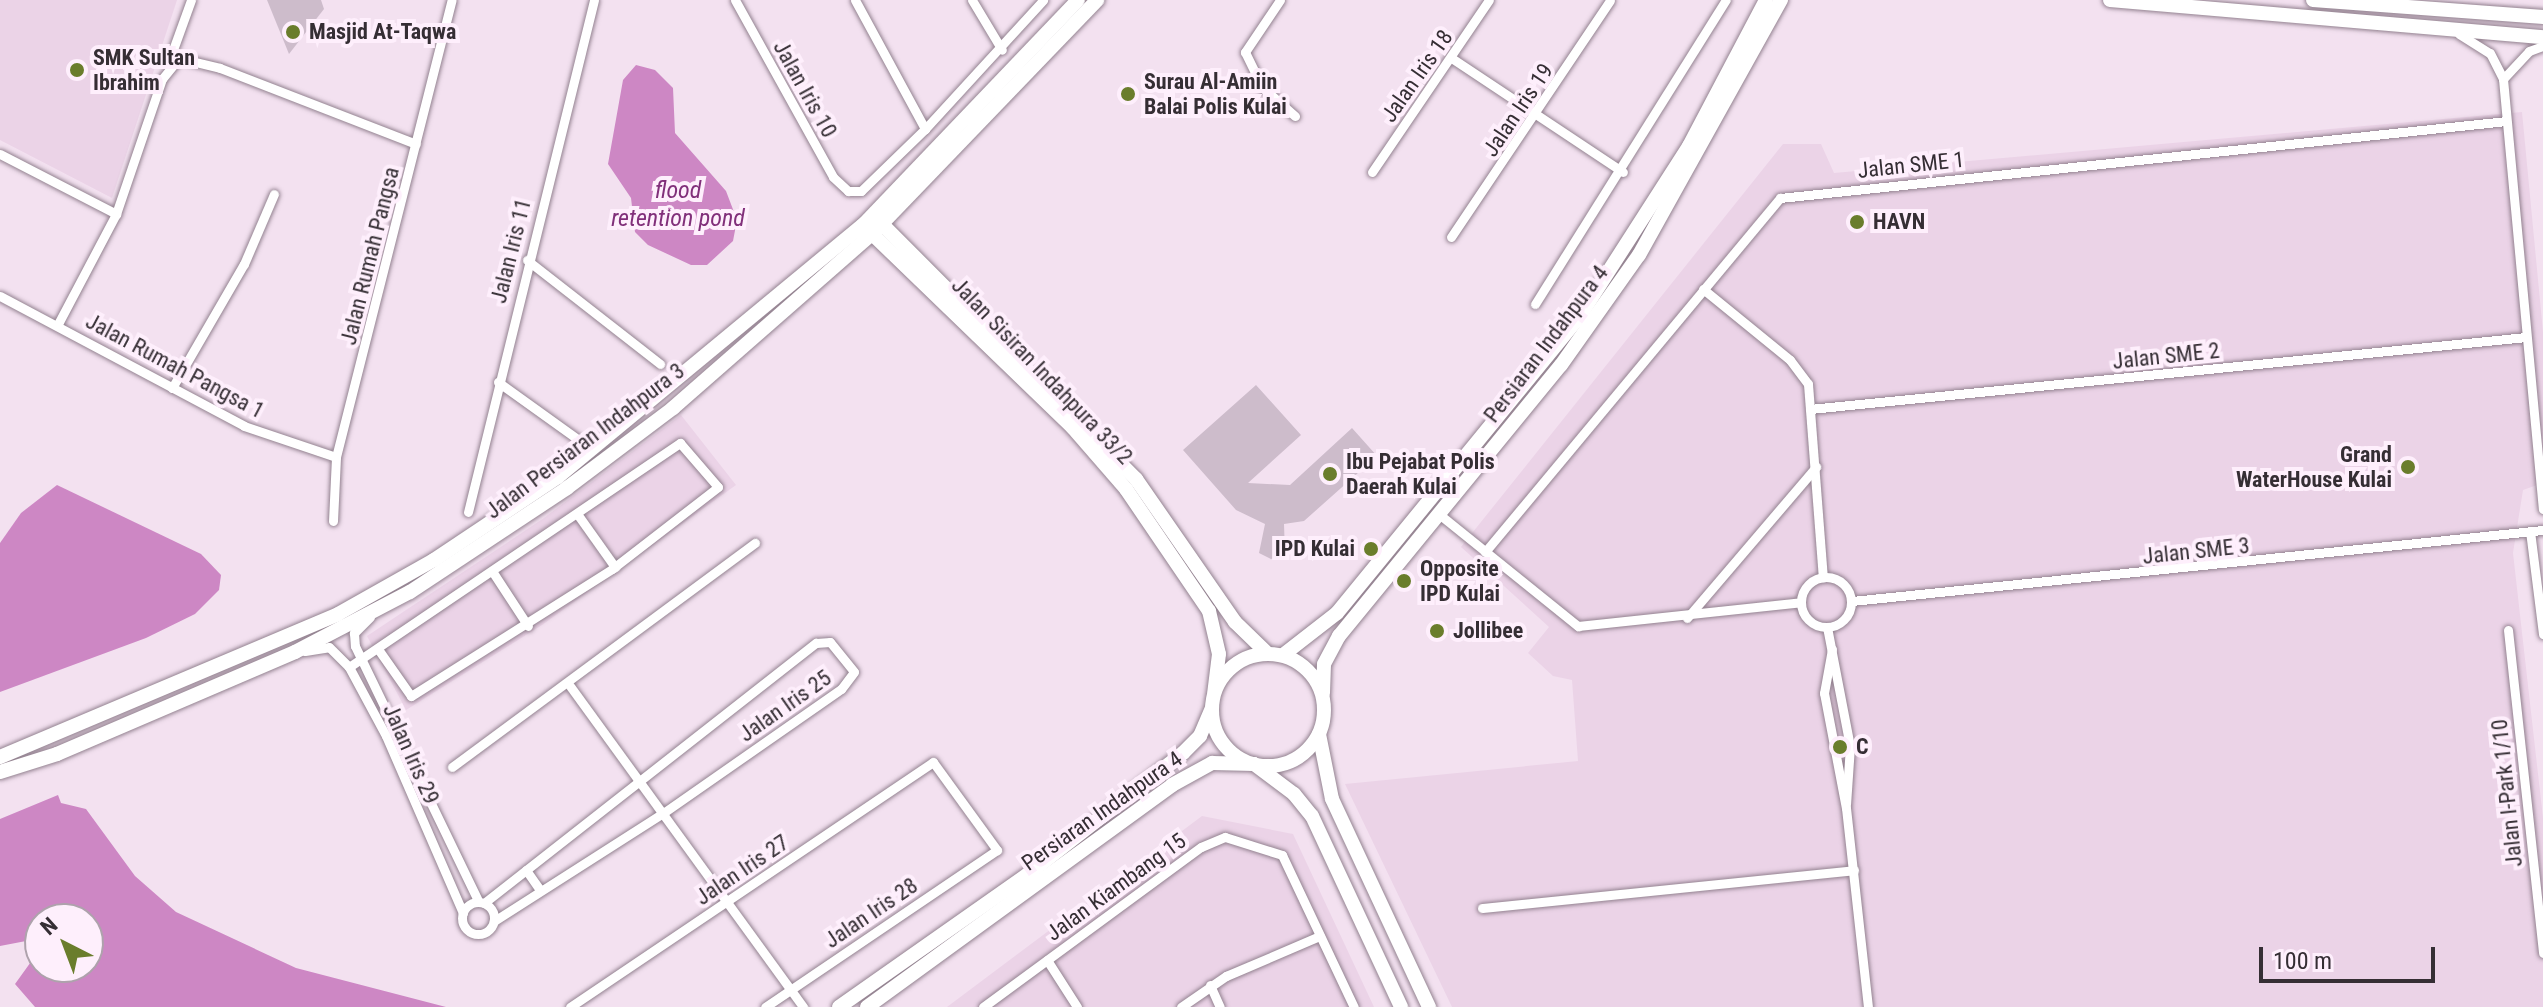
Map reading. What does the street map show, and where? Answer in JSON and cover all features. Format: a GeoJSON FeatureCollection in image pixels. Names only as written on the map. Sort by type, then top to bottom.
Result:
{"type":"FeatureCollection","features":[{"type":"Feature","properties":{"kind":"main road","name":"Jalan Persiaran Indahpura 3"},"geometry":{"type":"LineString","coordinates":[[0,757],[287,638],[434,560],[598,447],[872,224],[1078,0]]}},
{"type":"Feature","properties":{"kind":"main road","name":"Jalan Persiaran Indahpura 3"},"geometry":{"type":"LineString","coordinates":[[0,772],[57,754],[295,652],[374,611],[532,512],[640,434],[872,224],[1097,0]]}},
{"type":"Feature","properties":{"kind":"main road","name":"Persiaran Indahpura 4"},"geometry":{"type":"LineString","coordinates":[[1283,655],[1337,613],[1578,319],[1689,146],[1766,0]]}},
{"type":"Feature","properties":{"kind":"main road","name":"Persiaran Indahpura 4"},"geometry":{"type":"LineString","coordinates":[[1323,693],[1321,676],[1334,643],[1575,348],[1639,255],[1781,0]]}},
{"type":"Feature","properties":{"kind":"main road"},"geometry":{"type":"LineString","coordinates":[[2110,0],[2459,34],[2543,37]]}},
{"type":"Feature","properties":{"kind":"main road"},"geometry":{"type":"LineString","coordinates":[[2313,0],[2456,15],[2488,7],[2543,17]]}},
{"type":"Feature","properties":{"kind":"main road","name":"Jalan Sisiran Indahpura 33/2"},"geometry":{"type":"LineString","coordinates":[[872,224],[1136,479],[1235,622],[1267,653]]}},
{"type":"Feature","properties":{"kind":"main road","name":"Jalan Sisiran Indahpura 33/2"},"geometry":{"type":"LineString","coordinates":[[872,224],[1073,428],[1126,489],[1209,611],[1219,654],[1214,692]]}},
{"type":"Feature","properties":{"kind":"main road"},"geometry":{"type":"LineString","coordinates":[[1401,1007],[1312,816],[1294,794],[1223,744],[1212,708],[1214,692],[1234,664],[1267,653],[1283,655],[1314,676],[1323,693],[1319,734],[1332,799],[1429,1007]]}},
{"type":"Feature","properties":{"kind":"main road","name":"Persiaran Indahpura 4"},"geometry":{"type":"LineString","coordinates":[[839,1007],[1027,875],[1183,753],[1200,736],[1212,708]]}},
{"type":"Feature","properties":{"kind":"main road"},"geometry":{"type":"LineString","coordinates":[[1254,764],[1292,761],[1319,734]]}},
{"type":"Feature","properties":{"kind":"main road","name":"Persiaran Indahpura 4"},"geometry":{"type":"LineString","coordinates":[[867,1007],[1193,771],[1212,763],[1254,764]]}},
{"type":"Feature","properties":{"kind":"street"},"geometry":{"type":"LineString","coordinates":[[174,47],[191,0]]}},
{"type":"Feature","properties":{"kind":"street","name":"Jalan Rumah Pangsa"},"geometry":{"type":"LineString","coordinates":[[333,521],[336,457],[452,0]]}},
{"type":"Feature","properties":{"kind":"street","name":"Jalan Iris 11"},"geometry":{"type":"LineString","coordinates":[[468,512],[527,260],[594,0]]}},
{"type":"Feature","properties":{"kind":"street","name":"Jalan Iris 10"},"geometry":{"type":"LineString","coordinates":[[735,0],[833,177],[848,191],[861,191],[925,129]]}},
{"type":"Feature","properties":{"kind":"street"},"geometry":{"type":"LineString","coordinates":[[855,0],[925,129],[1002,50],[1043,0]]}},
{"type":"Feature","properties":{"kind":"street"},"geometry":{"type":"LineString","coordinates":[[972,0],[1002,50]]}},
{"type":"Feature","properties":{"kind":"street"},"geometry":{"type":"LineString","coordinates":[[1280,0],[1245,52],[1262,87],[1295,116]]}},
{"type":"Feature","properties":{"kind":"street","name":"Jalan Iris 18"},"geometry":{"type":"LineString","coordinates":[[1372,172],[1453,59],[1489,0]]}},
{"type":"Feature","properties":{"kind":"street","name":"Jalan Iris 19"},"geometry":{"type":"LineString","coordinates":[[1451,237],[1538,116],[1610,0]]}},
{"type":"Feature","properties":{"kind":"street"},"geometry":{"type":"LineString","coordinates":[[1535,304],[1623,172],[1726,0]]}},
{"type":"Feature","properties":{"kind":"street"},"geometry":{"type":"LineString","coordinates":[[2456,15],[2468,0]]}},
{"type":"Feature","properties":{"kind":"street"},"geometry":{"type":"LineString","coordinates":[[2459,34],[2490,53],[2503,79],[2543,509]]}},
{"type":"Feature","properties":{"kind":"street"},"geometry":{"type":"LineString","coordinates":[[2503,79],[2529,51],[2543,46]]}},
{"type":"Feature","properties":{"kind":"street"},"geometry":{"type":"LineString","coordinates":[[58,324],[116,214],[162,79],[179,58],[220,68],[416,144]]}},
{"type":"Feature","properties":{"kind":"street"},"geometry":{"type":"LineString","coordinates":[[1453,59],[1623,172]]}},
{"type":"Feature","properties":{"kind":"street","name":"Jalan SME 1"},"geometry":{"type":"LineString","coordinates":[[1485,552],[1703,289],[1764,210],[1801,193],[2506,121]]}},
{"type":"Feature","properties":{"kind":"street"},"geometry":{"type":"LineString","coordinates":[[0,154],[116,214]]}},
{"type":"Feature","properties":{"kind":"street"},"geometry":{"type":"LineString","coordinates":[[172,388],[244,264],[274,194]]}},
{"type":"Feature","properties":{"kind":"street"},"geometry":{"type":"LineString","coordinates":[[527,260],[660,364]]}},
{"type":"Feature","properties":{"kind":"street"},"geometry":{"type":"LineString","coordinates":[[1703,289],[1802,371],[1810,409],[1816,467],[1823,577]]}},
{"type":"Feature","properties":{"kind":"street","name":"Jalan Rumah Pangsa 1"},"geometry":{"type":"LineString","coordinates":[[0,296],[274,439],[336,457]]}},
{"type":"Feature","properties":{"kind":"street","name":"Jalan SME 2"},"geometry":{"type":"LineString","coordinates":[[1810,409],[2526,337]]}},
{"type":"Feature","properties":{"kind":"street"},"geometry":{"type":"LineString","coordinates":[[498,382],[580,441]]}},
{"type":"Feature","properties":{"kind":"street"},"geometry":{"type":"LineString","coordinates":[[295,652],[329,647],[349,667],[494,574],[680,443],[718,487],[615,567],[528,626],[411,696],[378,649]]}},
{"type":"Feature","properties":{"kind":"street"},"geometry":{"type":"LineString","coordinates":[[1687,618],[1816,467]]}},
{"type":"Feature","properties":{"kind":"street"},"geometry":{"type":"LineString","coordinates":[[1439,514],[1578,626],[1687,618],[1801,602]]}},
{"type":"Feature","properties":{"kind":"street"},"geometry":{"type":"LineString","coordinates":[[578,515],[615,567]]}},
{"type":"Feature","properties":{"kind":"street","name":"Jalan SME 3"},"geometry":{"type":"LineString","coordinates":[[1852,601],[2543,530]]}},
{"type":"Feature","properties":{"kind":"street"},"geometry":{"type":"LineString","coordinates":[[2530,531],[2543,634]]}},
{"type":"Feature","properties":{"kind":"street"},"geometry":{"type":"LineString","coordinates":[[452,767],[570,686],[755,543]]}},
{"type":"Feature","properties":{"kind":"street"},"geometry":{"type":"LineString","coordinates":[[494,574],[528,626]]}},
{"type":"Feature","properties":{"kind":"street"},"geometry":{"type":"LineString","coordinates":[[1823,577],[1842,583],[1852,601],[1845,619],[1827,627],[1809,621],[1801,602],[1812,582],[1823,577]]}},
{"type":"Feature","properties":{"kind":"street","name":"Jalan Iris 29"},"geometry":{"type":"LineString","coordinates":[[374,611],[354,633],[362,659],[481,902],[494,921]]}},
{"type":"Feature","properties":{"kind":"street"},"geometry":{"type":"LineString","coordinates":[[1827,627],[1850,746],[1846,808]]}},
{"type":"Feature","properties":{"kind":"street","name":"Jalan I-Park 1/10"},"geometry":{"type":"LineString","coordinates":[[2508,630],[2543,953]]}},
{"type":"Feature","properties":{"kind":"street","name":"Jalan Iris 25"},"geometry":{"type":"LineString","coordinates":[[463,913],[526,870],[816,643],[830,642],[844,657],[854,672],[848,683],[663,813],[494,921]]}},
{"type":"Feature","properties":{"kind":"street"},"geometry":{"type":"LineString","coordinates":[[1832,649],[1824,693],[1846,808],[1868,1007]]}},
{"type":"Feature","properties":{"kind":"street","name":"Jalan Iris 29"},"geometry":{"type":"LineString","coordinates":[[349,667],[386,736],[463,913]]}},
{"type":"Feature","properties":{"kind":"street"},"geometry":{"type":"LineString","coordinates":[[570,686],[803,1007]]}},
{"type":"Feature","properties":{"kind":"street","name":"Jalan Iris 27"},"geometry":{"type":"LineString","coordinates":[[570,1007],[933,762],[997,850]]}},
{"type":"Feature","properties":{"kind":"street","name":"Jalan Kiambang 15"},"geometry":{"type":"LineString","coordinates":[[983,1007],[1213,841],[1225,837],[1282,855],[1320,936]]}},
{"type":"Feature","properties":{"kind":"street","name":"Jalan Iris 28"},"geometry":{"type":"LineString","coordinates":[[765,1007],[997,850]]}},
{"type":"Feature","properties":{"kind":"street"},"geometry":{"type":"LineString","coordinates":[[526,870],[540,890]]}},
{"type":"Feature","properties":{"kind":"street"},"geometry":{"type":"LineString","coordinates":[[1482,908],[1854,870]]}},
{"type":"Feature","properties":{"kind":"street"},"geometry":{"type":"LineString","coordinates":[[463,913],[474,933],[494,921]]}},
{"type":"Feature","properties":{"kind":"street"},"geometry":{"type":"LineString","coordinates":[[1181,1007],[1210,985],[1320,936],[1354,1007]]}},
{"type":"Feature","properties":{"kind":"street"},"geometry":{"type":"LineString","coordinates":[[1047,960],[1077,1007]]}},
{"type":"Feature","properties":{"kind":"street"},"geometry":{"type":"LineString","coordinates":[[1210,985],[1220,1007]]}},
{"type":"Feature","properties":{"kind":"shaded area","name":"SMK Sultan Ibrahim"},"geometry":{"type":"Polygon","coordinates":[[[0,0],[177,0],[112,198],[0,140],[0,0]]]}},
{"type":"Feature","properties":{"kind":"shaded area"},"geometry":{"type":"Polygon","coordinates":[[[2522,112],[2543,332],[2543,483],[2523,490],[2513,553],[2543,818],[2543,1007],[1452,1007],[1345,784],[1578,761],[1572,680],[1553,676],[1528,653],[1549,627],[1461,547],[1783,144],[1821,144],[1834,173],[2522,112]]]}},
{"type":"Feature","properties":{"kind":"shaded area"},"geometry":{"type":"Polygon","coordinates":[[[681,415],[736,485],[542,625],[406,710],[367,636],[544,518],[681,415]]]}},
{"type":"Feature","properties":{"kind":"shaded area"},"geometry":{"type":"Polygon","coordinates":[[[1202,816],[1293,834],[1374,1007],[947,1007],[1202,816]]]}},
{"type":"Feature","properties":{"kind":"water","name":"flood retention pond"},"geometry":{"type":"Polygon","coordinates":[[[636,65],[655,70],[673,88],[675,133],[726,191],[737,220],[733,241],[707,265],[691,265],[648,245],[635,232],[631,198],[608,164],[623,80],[636,65]]]}},
{"type":"Feature","properties":{"kind":"water"},"geometry":{"type":"Polygon","coordinates":[[[57,485],[201,554],[221,575],[219,590],[195,614],[146,638],[0,692],[0,543],[21,513],[57,485]]]}},
{"type":"Feature","properties":{"kind":"water"},"geometry":{"type":"Polygon","coordinates":[[[58,795],[61,803],[86,809],[135,876],[176,912],[296,968],[446,1007],[35,1007],[15,984],[24,972],[24,983],[104,983],[104,903],[24,903],[24,941],[0,946],[0,819],[58,795]]]}},
{"type":"Feature","properties":{"kind":"building","name":"Masjid At-Taqwa"},"geometry":{"type":"Polygon","coordinates":[[[267,0],[321,0],[324,9],[289,54],[267,0]]]}},
{"type":"Feature","properties":{"kind":"building","name":"Ibu Pejabat Polis Daerah Kulai"},"geometry":{"type":"Polygon","coordinates":[[[1256,385],[1301,435],[1248,483],[1290,485],[1352,428],[1377,456],[1304,521],[1284,524],[1285,554],[1271,559],[1259,553],[1265,524],[1236,510],[1183,450],[1256,385]]]}},
{"type":"Feature","properties":{"kind":"place","name":"Masjid At-Taqwa"},"geometry":{"type":"Point","coordinates":[293,32]}},
{"type":"Feature","properties":{"kind":"place","name":"SMK Sultan Ibrahim"},"geometry":{"type":"Point","coordinates":[77,70]}},
{"type":"Feature","properties":{"kind":"place","name":"Surau Al-Amiin Balai Polis Kulai"},"geometry":{"type":"Point","coordinates":[1128,94]}},
{"type":"Feature","properties":{"kind":"place","name":"HAVN"},"geometry":{"type":"Point","coordinates":[1857,222]}},
{"type":"Feature","properties":{"kind":"place","name":"Grand WaterHouse Kulai"},"geometry":{"type":"Point","coordinates":[2408,467]}},
{"type":"Feature","properties":{"kind":"place","name":"Ibu Pejabat Polis Daerah Kulai"},"geometry":{"type":"Point","coordinates":[1330,474]}},
{"type":"Feature","properties":{"kind":"place","name":"IPD Kulai"},"geometry":{"type":"Point","coordinates":[1371,549]}},
{"type":"Feature","properties":{"kind":"place","name":"Opposite IPD Kulai"},"geometry":{"type":"Point","coordinates":[1404,581]}},
{"type":"Feature","properties":{"kind":"place","name":"Jollibee"},"geometry":{"type":"Point","coordinates":[1437,631]}},
{"type":"Feature","properties":{"kind":"place","name":"C"},"geometry":{"type":"Point","coordinates":[1840,747]}}]}
